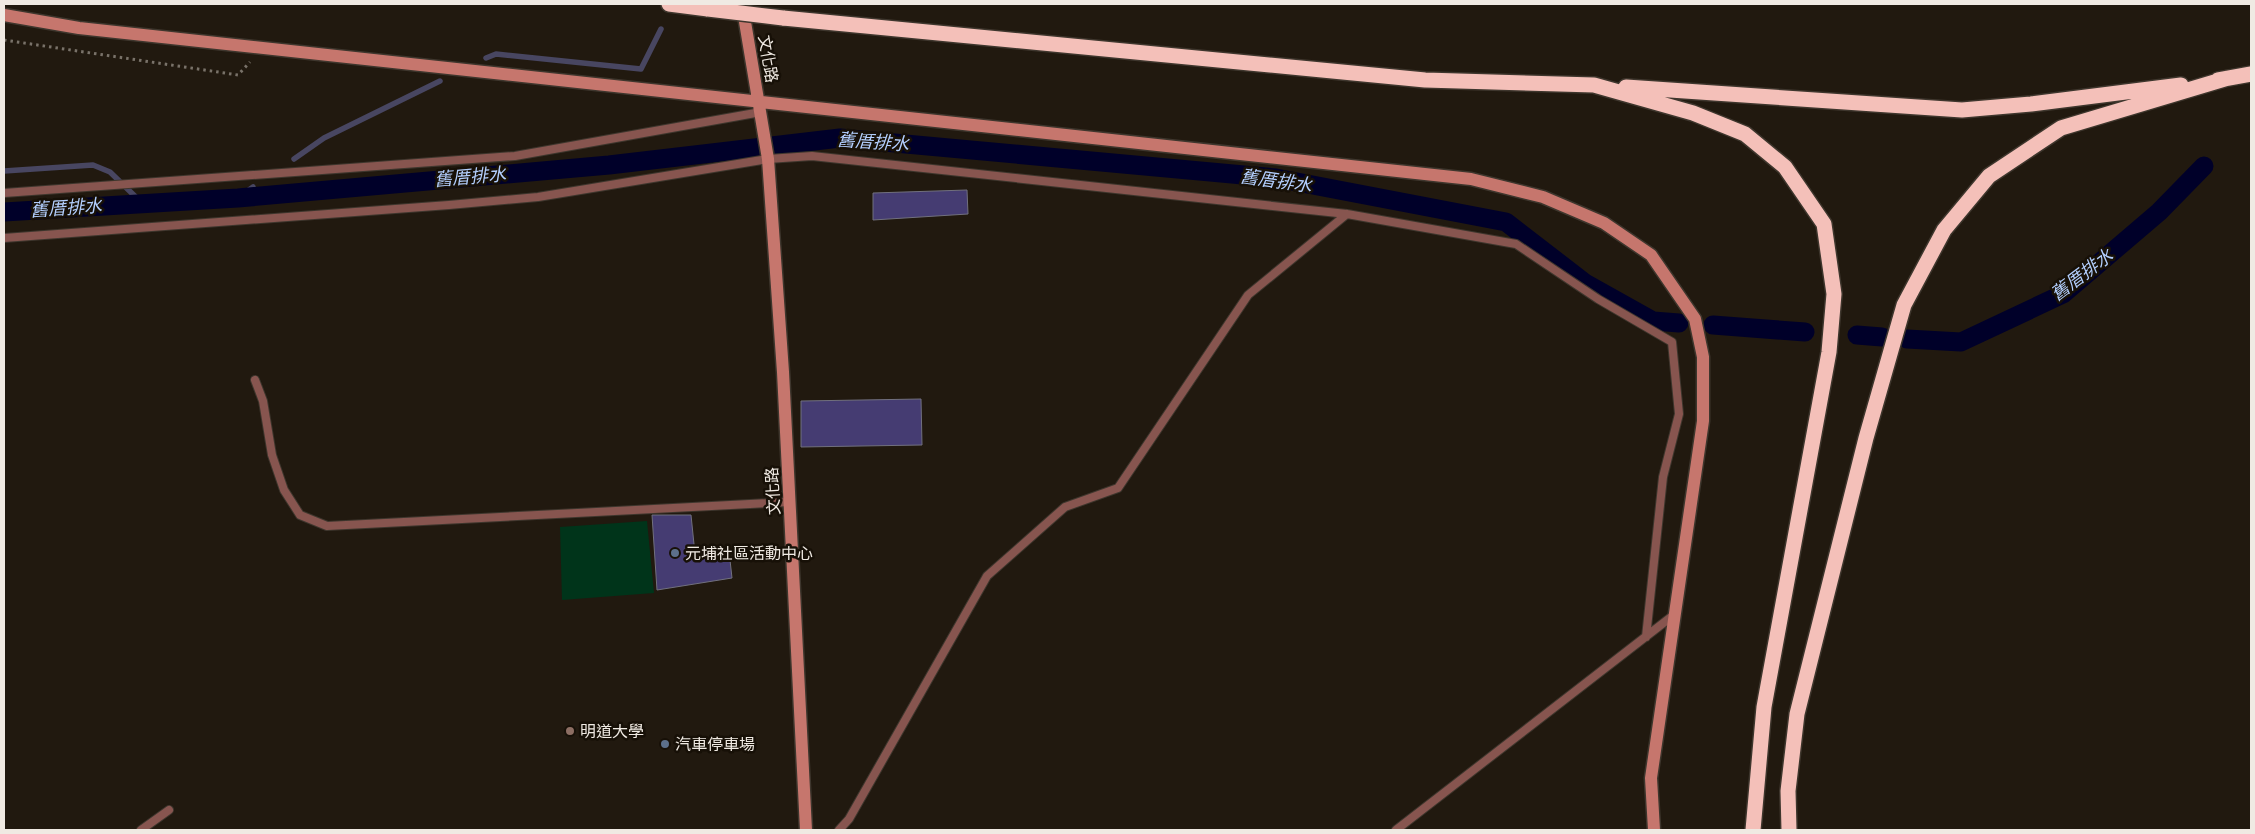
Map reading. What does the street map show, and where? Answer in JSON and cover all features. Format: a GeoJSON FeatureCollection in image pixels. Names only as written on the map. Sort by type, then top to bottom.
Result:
{"type":"FeatureCollection","features":[{"type":"Feature","properties":{"kind":"highway"},"geometry":{"type":"LineString","coordinates":[[669,4],[783,18],[1425,80],[1594,85],[1962,110],[2031,104],[2251,74]]}},
{"type":"Feature","properties":{"kind":"highway"},"geometry":{"type":"LineString","coordinates":[[1789,830],[1788,791],[1797,714],[1864,448],[1904,305],[1944,230],[1989,176],[2062,128],[2228,78]]}},
{"type":"Feature","properties":{"kind":"highway"},"geometry":{"type":"LineString","coordinates":[[1594,85],[1693,113],[1745,134],[1785,167],[1824,224],[1834,294],[1829,352],[1764,707],[1753,830]]}},
{"type":"Feature","properties":{"kind":"street","name":"文化路"},"geometry":{"type":"LineString","coordinates":[[742,4],[767,155],[783,372],[806,830]]}},
{"type":"Feature","properties":{"kind":"street"},"geometry":{"type":"LineString","coordinates":[[4,15],[79,28],[262,48],[761,111],[1471,179],[1544,197],[1604,223],[1651,254],[1695,319],[1703,357],[1703,421],[1651,778],[1654,830]]}},
{"type":"Feature","properties":{"kind":"lane"},"geometry":{"type":"LineString","coordinates":[[4,192],[515,156],[761,111]]}},
{"type":"Feature","properties":{"kind":"lane"},"geometry":{"type":"LineString","coordinates":[[4,238],[538,197],[767,155],[812,156],[1347,214],[1516,244],[1598,299],[1672,342],[1679,414],[1663,477],[1646,637]]}},
{"type":"Feature","properties":{"kind":"lane"},"geometry":{"type":"LineString","coordinates":[[839,830],[849,818],[987,576],[1065,507],[1118,488],[1248,294],[1347,214]]}},
{"type":"Feature","properties":{"kind":"lane"},"geometry":{"type":"LineString","coordinates":[[256,380],[263,401],[272,455],[284,490],[300,515],[328,526],[790,502]]}},
{"type":"Feature","properties":{"kind":"lane"},"geometry":{"type":"LineString","coordinates":[[1396,830],[1676,614]]}},
{"type":"Feature","properties":{"kind":"lane"},"geometry":{"type":"LineString","coordinates":[[141,830],[169,810]]}},
{"type":"Feature","properties":{"kind":"path"},"geometry":{"type":"LineString","coordinates":[[4,40],[238,76],[262,48]]}},
{"type":"Feature","properties":{"kind":"green space"},"geometry":{"type":"Polygon","coordinates":[[[647,521],[654,593],[562,600],[560,527],[647,521]]]}},
{"type":"Feature","properties":{"kind":"building"},"geometry":{"type":"Polygon","coordinates":[[[967,190],[968,214],[873,220],[873,193],[967,190]]]}},
{"type":"Feature","properties":{"kind":"building"},"geometry":{"type":"Polygon","coordinates":[[[921,399],[922,445],[801,447],[801,401],[921,399]]]}},
{"type":"Feature","properties":{"kind":"building","name":"元埔社區活動中心"},"geometry":{"type":"Polygon","coordinates":[[[652,515],[691,515],[695,554],[729,551],[732,578],[657,590],[652,515]]]}},
{"type":"Feature","properties":{"kind":"waterway"},"geometry":{"type":"LineString","coordinates":[[486,58],[496,54],[641,69],[661,29]]}},
{"type":"Feature","properties":{"kind":"waterway"},"geometry":{"type":"LineString","coordinates":[[294,159],[324,138],[440,81]]}},
{"type":"Feature","properties":{"kind":"waterway","name":"舊厝排水"},"geometry":{"type":"LineString","coordinates":[[4,212],[238,198],[609,165],[840,138],[1276,178],[1506,222],[1585,283],[1653,321],[1679,323]]}},
{"type":"Feature","properties":{"kind":"waterway"},"geometry":{"type":"LineString","coordinates":[[4,171],[93,165],[110,172],[143,204]]}},
{"type":"Feature","properties":{"kind":"waterway","name":"舊厝排水"},"geometry":{"type":"LineString","coordinates":[[1907,339],[1961,342],[2063,294],[2159,212],[2204,166]]}},
{"type":"Feature","properties":{"kind":"waterway"},"geometry":{"type":"LineString","coordinates":[[238,198],[253,187]]}},
{"type":"Feature","properties":{"kind":"waterway","name":"舊厝排水"},"geometry":{"type":"LineString","coordinates":[[1713,325],[1805,332]]}},
{"type":"Feature","properties":{"kind":"waterway","name":"舊厝排水"},"geometry":{"type":"LineString","coordinates":[[1857,335],[1882,337]]}},
{"type":"Feature","properties":{"kind":"place","name":"元埔社區活動中心"},"geometry":{"type":"Point","coordinates":[675,553]}},
{"type":"Feature","properties":{"kind":"place","name":"明道大學"},"geometry":{"type":"Point","coordinates":[570,731]}},
{"type":"Feature","properties":{"kind":"place","name":"汽車停車場"},"geometry":{"type":"Point","coordinates":[665,744]}}]}
